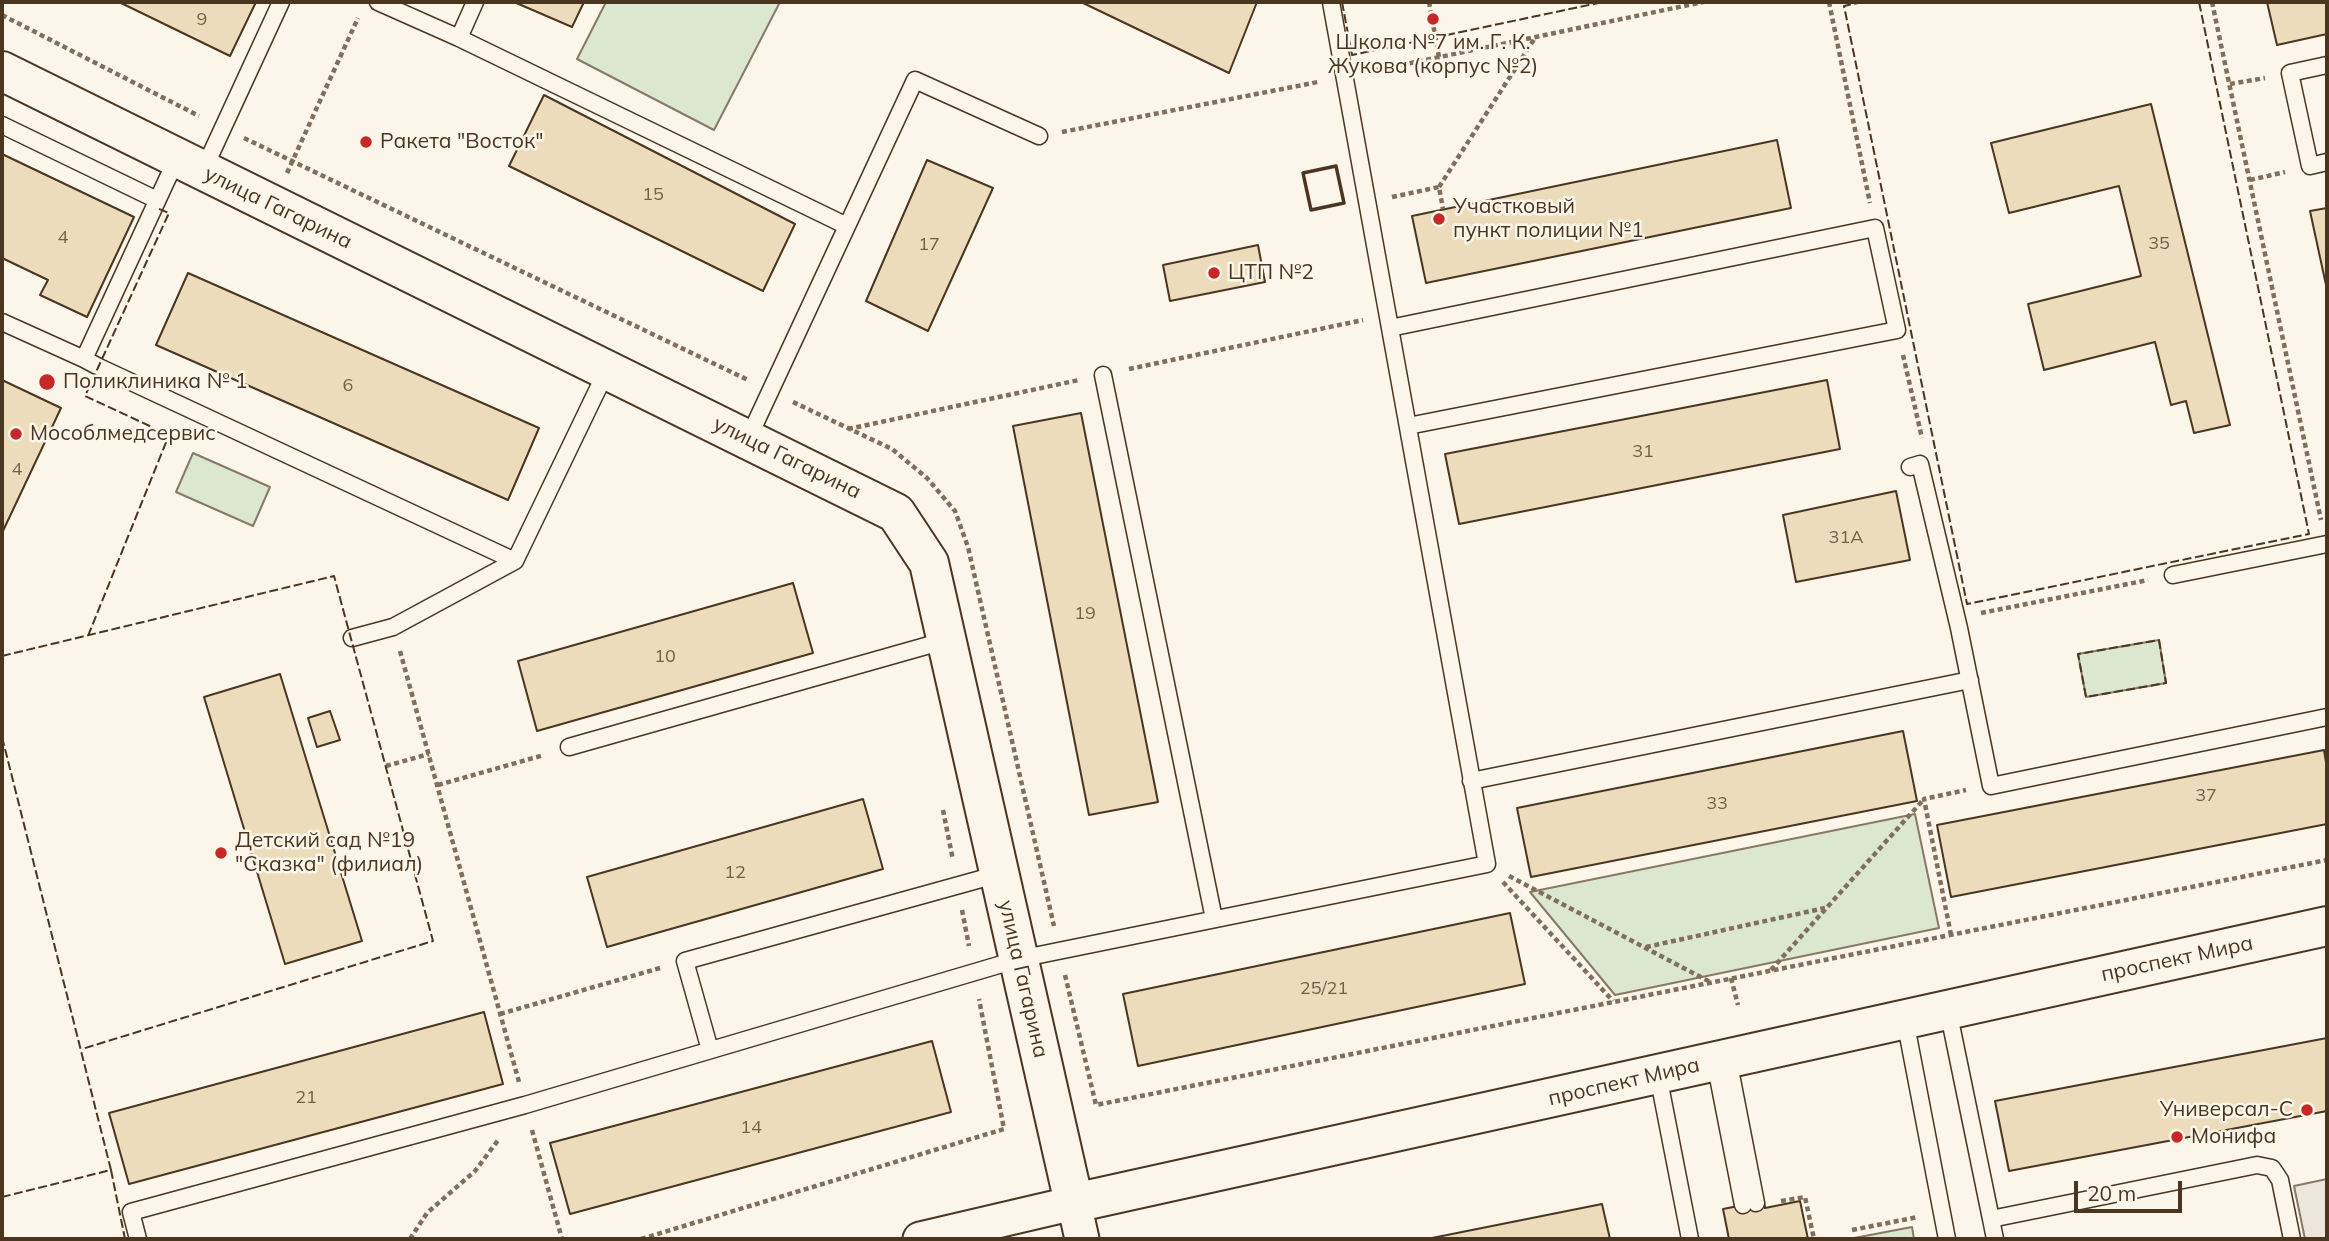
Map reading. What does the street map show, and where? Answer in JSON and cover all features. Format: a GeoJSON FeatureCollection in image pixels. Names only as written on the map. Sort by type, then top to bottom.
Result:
{"type":"FeatureCollection","features":[{"type":"Feature","properties":{"kind":"street","name":"улица Гагарина"},"geometry":{"type":"LineString","coordinates":[[2,71],[896,513],[929,564],[1078,1221]]}},
{"type":"Feature","properties":{"kind":"street","name":"проспект Мира"},"geometry":{"type":"LineString","coordinates":[[920,1239],[1078,1221],[1658,1075],[2327,926]]}},
{"type":"Feature","properties":{"kind":"lane"},"geometry":{"type":"LineString","coordinates":[[84,359],[157,200],[223,128],[281,2]]}},
{"type":"Feature","properties":{"kind":"lane"},"geometry":{"type":"LineString","coordinates":[[379,2],[847,226]]}},
{"type":"Feature","properties":{"kind":"lane"},"geometry":{"type":"LineString","coordinates":[[459,38],[475,2]]}},
{"type":"Feature","properties":{"kind":"lane"},"geometry":{"type":"LineString","coordinates":[[138,1239],[131,1212],[525,1105],[1019,959],[1487,864],[1331,2]]}},
{"type":"Feature","properties":{"kind":"lane"},"geometry":{"type":"LineString","coordinates":[[2327,65],[2290,73],[2310,166],[2327,162]]}},
{"type":"Feature","properties":{"kind":"lane"},"geometry":{"type":"LineString","coordinates":[[748,439],[915,80],[1039,136]]}},
{"type":"Feature","properties":{"kind":"lane"},"geometry":{"type":"LineString","coordinates":[[2,125],[157,200]]}},
{"type":"Feature","properties":{"kind":"lane"},"geometry":{"type":"LineString","coordinates":[[1389,321],[1875,228],[1897,330],[1408,426]]}},
{"type":"Feature","properties":{"kind":"lane"},"geometry":{"type":"LineString","coordinates":[[2,323],[515,561]]}},
{"type":"Feature","properties":{"kind":"lane"},"geometry":{"type":"LineString","coordinates":[[352,638],[393,627],[515,561],[607,370]]}},
{"type":"Feature","properties":{"kind":"lane"},"geometry":{"type":"LineString","coordinates":[[1103,375],[1214,919]]}},
{"type":"Feature","properties":{"kind":"lane"},"geometry":{"type":"LineString","coordinates":[[1910,467],[1920,464],[1939,573],[1970,680],[1991,786],[2327,717]]}},
{"type":"Feature","properties":{"kind":"lane"},"geometry":{"type":"LineString","coordinates":[[2173,575],[2288,545],[2327,545]]}},
{"type":"Feature","properties":{"kind":"lane"},"geometry":{"type":"LineString","coordinates":[[569,747],[947,639]]}},
{"type":"Feature","properties":{"kind":"lane"},"geometry":{"type":"LineString","coordinates":[[1471,781],[1970,680]]}},
{"type":"Feature","properties":{"kind":"lane"},"geometry":{"type":"LineString","coordinates":[[710,1050],[685,961],[999,874]]}},
{"type":"Feature","properties":{"kind":"lane"},"geometry":{"type":"LineString","coordinates":[[1948,1010],[1995,1239]]}},
{"type":"Feature","properties":{"kind":"lane"},"geometry":{"type":"LineString","coordinates":[[1905,1020],[1947,1239]]}},
{"type":"Feature","properties":{"kind":"lane"},"geometry":{"type":"LineString","coordinates":[[1722,1060],[1750,1204]]}},
{"type":"Feature","properties":{"kind":"lane"},"geometry":{"type":"LineString","coordinates":[[1658,1075],[1690,1239]]}},
{"type":"Feature","properties":{"kind":"lane"},"geometry":{"type":"LineString","coordinates":[[1991,1219],[2258,1165],[2272,1168],[2280,1180],[2292,1239]]}},
{"type":"Feature","properties":{"kind":"path"},"geometry":{"type":"LineString","coordinates":[[1429,2],[1439,57]]}},
{"type":"Feature","properties":{"kind":"path"},"geometry":{"type":"LineString","coordinates":[[1039,136],[1345,77],[1703,2]]}},
{"type":"Feature","properties":{"kind":"path"},"geometry":{"type":"LineString","coordinates":[[1831,2],[1875,228]]}},
{"type":"Feature","properties":{"kind":"path"},"geometry":{"type":"LineString","coordinates":[[2212,2],[2327,545]]}},
{"type":"Feature","properties":{"kind":"path"},"geometry":{"type":"LineString","coordinates":[[272,205],[360,14]]}},
{"type":"Feature","properties":{"kind":"path"},"geometry":{"type":"LineString","coordinates":[[2,15],[292,162],[847,429],[1103,375],[1389,321]]}},
{"type":"Feature","properties":{"kind":"path"},"geometry":{"type":"LineString","coordinates":[[1443,209],[1439,187],[1535,37]]}},
{"type":"Feature","properties":{"kind":"path"},"geometry":{"type":"LineString","coordinates":[[2230,85],[2290,73]]}},
{"type":"Feature","properties":{"kind":"path"},"geometry":{"type":"LineString","coordinates":[[2250,180],[2310,166]]}},
{"type":"Feature","properties":{"kind":"path"},"geometry":{"type":"LineString","coordinates":[[1367,202],[1439,187]]}},
{"type":"Feature","properties":{"kind":"path"},"geometry":{"type":"LineString","coordinates":[[1977,614],[2173,575]]}},
{"type":"Feature","properties":{"kind":"path"},"geometry":{"type":"LineString","coordinates":[[393,627],[562,1239]]}},
{"type":"Feature","properties":{"kind":"path"},"geometry":{"type":"LineString","coordinates":[[438,785],[569,747]]}},
{"type":"Feature","properties":{"kind":"path"},"geometry":{"type":"LineString","coordinates":[[386,766],[429,754]]}},
{"type":"Feature","properties":{"kind":"path"},"geometry":{"type":"LineString","coordinates":[[1771,971],[1924,799],[1991,786]]}},
{"type":"Feature","properties":{"kind":"path"},"geometry":{"type":"LineString","coordinates":[[1924,799],[1951,935]]}},
{"type":"Feature","properties":{"kind":"path"},"geometry":{"type":"LineString","coordinates":[[642,1239],[1004,1129],[942,807]]}},
{"type":"Feature","properties":{"kind":"path"},"geometry":{"type":"LineString","coordinates":[[1096,1105],[2327,860]]}},
{"type":"Feature","properties":{"kind":"path"},"geometry":{"type":"LineString","coordinates":[[1487,864],[1712,983]]}},
{"type":"Feature","properties":{"kind":"path"},"geometry":{"type":"LineString","coordinates":[[1487,864],[1614,1002]]}},
{"type":"Feature","properties":{"kind":"path"},"geometry":{"type":"LineString","coordinates":[[1645,947],[1826,908]]}},
{"type":"Feature","properties":{"kind":"path"},"geometry":{"type":"LineString","coordinates":[[500,1014],[685,961]]}},
{"type":"Feature","properties":{"kind":"path"},"geometry":{"type":"LineString","coordinates":[[1731,978],[1738,1005]]}},
{"type":"Feature","properties":{"kind":"path"},"geometry":{"type":"LineString","coordinates":[[410,1239],[427,1213],[475,1171],[525,1105]]}},
{"type":"Feature","properties":{"kind":"path"},"geometry":{"type":"LineString","coordinates":[[1778,1201],[1805,1197],[1814,1239]]}},
{"type":"Feature","properties":{"kind":"path"},"geometry":{"type":"LineString","coordinates":[[1852,1230],[1924,1215]]}},
{"type":"Feature","properties":{"kind":"green space"},"geometry":{"type":"Polygon","coordinates":[[[606,2],[780,2],[714,130],[577,59],[606,2]]]}},
{"type":"Feature","properties":{"kind":"green space"},"geometry":{"type":"Polygon","coordinates":[[[193,453],[270,487],[253,526],[176,492],[193,453]]]}},
{"type":"Feature","properties":{"kind":"green space"},"geometry":{"type":"Polygon","coordinates":[[[2159,640],[2166,683],[2086,697],[2078,654],[2159,640]]]}},
{"type":"Feature","properties":{"kind":"green space"},"geometry":{"type":"Polygon","coordinates":[[[1915,814],[1939,928],[1615,995],[1530,892],[1915,814]]]}},
{"type":"Feature","properties":{"kind":"green space"},"geometry":{"type":"Polygon","coordinates":[[[1912,1227],[1914,1239],[1849,1239],[1912,1227]]]}},
{"type":"Feature","properties":{"kind":"shaded area"},"geometry":{"type":"Polygon","coordinates":[[[2327,1179],[2327,1239],[2305,1239],[2294,1186],[2327,1179]]]}},
{"type":"Feature","properties":{"kind":"building"},"geometry":{"type":"Polygon","coordinates":[[[119,2],[256,2],[230,56],[119,2]]]}},
{"type":"Feature","properties":{"kind":"building"},"geometry":{"type":"Polygon","coordinates":[[[514,2],[584,2],[572,27],[514,2]]]}},
{"type":"Feature","properties":{"kind":"building"},"geometry":{"type":"Polygon","coordinates":[[[1081,2],[1257,2],[1229,73],[1081,2]]]}},
{"type":"Feature","properties":{"kind":"building"},"geometry":{"type":"Polygon","coordinates":[[[2267,2],[2327,2],[2327,34],[2277,45],[2267,2]]]}},
{"type":"Feature","properties":{"kind":"building"},"geometry":{"type":"Polygon","coordinates":[[[544,95],[795,224],[763,291],[509,166],[544,95]]]}},
{"type":"Feature","properties":{"kind":"building"},"geometry":{"type":"Polygon","coordinates":[[[2151,104],[2230,425],[2194,433],[2186,401],[2171,405],[2155,342],[2044,370],[2028,304],[2141,276],[2119,186],[2009,213],[1991,143],[2151,104]]]}},
{"type":"Feature","properties":{"kind":"building"},"geometry":{"type":"Polygon","coordinates":[[[1777,140],[1791,208],[1426,283],[1412,216],[1777,140]]]}},
{"type":"Feature","properties":{"kind":"building"},"geometry":{"type":"Polygon","coordinates":[[[2,154],[134,217],[87,317],[40,295],[48,280],[2,258],[2,154]]]}},
{"type":"Feature","properties":{"kind":"building"},"geometry":{"type":"Polygon","coordinates":[[[927,160],[993,188],[928,331],[866,301],[927,160]]]}},
{"type":"Feature","properties":{"kind":"building"},"geometry":{"type":"Polygon","coordinates":[[[2327,208],[2327,285],[2326,285],[2310,211],[2327,208]]]}},
{"type":"Feature","properties":{"kind":"building","name":"ЦТП №2"},"geometry":{"type":"Polygon","coordinates":[[[1258,245],[1265,282],[1170,301],[1163,265],[1258,245]]]}},
{"type":"Feature","properties":{"kind":"building"},"geometry":{"type":"Polygon","coordinates":[[[188,273],[539,428],[508,500],[156,345],[188,273]]]}},
{"type":"Feature","properties":{"kind":"building"},"geometry":{"type":"Polygon","coordinates":[[[2,380],[61,408],[2,533],[2,380]]]}},
{"type":"Feature","properties":{"kind":"building"},"geometry":{"type":"Polygon","coordinates":[[[1827,380],[1840,449],[1459,524],[1445,454],[1827,380]]]}},
{"type":"Feature","properties":{"kind":"building"},"geometry":{"type":"Polygon","coordinates":[[[1081,413],[1158,802],[1089,815],[1013,426],[1081,413]]]}},
{"type":"Feature","properties":{"kind":"building"},"geometry":{"type":"Polygon","coordinates":[[[1896,491],[1910,560],[1796,582],[1783,515],[1896,491]]]}},
{"type":"Feature","properties":{"kind":"building"},"geometry":{"type":"Polygon","coordinates":[[[793,583],[813,653],[537,731],[518,661],[793,583]]]}},
{"type":"Feature","properties":{"kind":"building"},"geometry":{"type":"Polygon","coordinates":[[[280,674],[362,941],[285,964],[204,697],[280,674]]]}},
{"type":"Feature","properties":{"kind":"building"},"geometry":{"type":"Polygon","coordinates":[[[330,711],[340,740],[317,747],[308,718],[330,711]]]}},
{"type":"Feature","properties":{"kind":"building"},"geometry":{"type":"Polygon","coordinates":[[[1903,731],[1917,801],[1531,877],[1517,808],[1903,731]]]}},
{"type":"Feature","properties":{"kind":"building"},"geometry":{"type":"Polygon","coordinates":[[[2324,750],[2327,768],[2327,824],[1951,897],[1937,825],[2324,750]]]}},
{"type":"Feature","properties":{"kind":"building"},"geometry":{"type":"Polygon","coordinates":[[[863,799],[883,869],[607,947],[587,877],[863,799]]]}},
{"type":"Feature","properties":{"kind":"building"},"geometry":{"type":"Polygon","coordinates":[[[1510,913],[1525,984],[1138,1066],[1123,994],[1510,913]]]}},
{"type":"Feature","properties":{"kind":"building"},"geometry":{"type":"Polygon","coordinates":[[[484,1012],[503,1084],[129,1184],[109,1113],[484,1012]]]}},
{"type":"Feature","properties":{"kind":"building"},"geometry":{"type":"Polygon","coordinates":[[[2327,1038],[2327,1111],[2009,1171],[1995,1101],[2327,1038]]]}},
{"type":"Feature","properties":{"kind":"building"},"geometry":{"type":"Polygon","coordinates":[[[932,1041],[951,1112],[570,1214],[550,1143],[932,1041]]]}},
{"type":"Feature","properties":{"kind":"building"},"geometry":{"type":"Polygon","coordinates":[[[1764,1201],[1765,1208],[1800,1201],[1808,1239],[1729,1239],[1723,1209],[1764,1201]]]}},
{"type":"Feature","properties":{"kind":"building"},"geometry":{"type":"Polygon","coordinates":[[[1602,1204],[1610,1239],[1427,1239],[1602,1204]]]}},
{"type":"Feature","properties":{"kind":"fence"},"geometry":{"type":"LineString","coordinates":[[1342,2],[1352,55],[1603,2]]}},
{"type":"Feature","properties":{"kind":"fence"},"geometry":{"type":"LineString","coordinates":[[1863,2],[1844,6],[1967,604],[2309,534],[2199,2]]}},
{"type":"Feature","properties":{"kind":"fence"},"geometry":{"type":"LineString","coordinates":[[88,636],[169,435],[85,396],[169,213],[157,208]]}},
{"type":"Feature","properties":{"kind":"fence"},"geometry":{"type":"LineString","coordinates":[[2,656],[334,576],[433,941],[82,1049]]}},
{"type":"Feature","properties":{"kind":"fence"},"geometry":{"type":"LineString","coordinates":[[2159,640],[2166,683],[2086,697],[2078,654],[2159,640]]}},
{"type":"Feature","properties":{"kind":"fence"},"geometry":{"type":"LineString","coordinates":[[2,737],[111,1170],[2,1197]]}},
{"type":"Feature","properties":{"kind":"fence"},"geometry":{"type":"LineString","coordinates":[[111,1170],[125,1239]]}},
{"type":"Feature","properties":{"kind":"wall"},"geometry":{"type":"LineString","coordinates":[[1336,166],[1344,203],[1311,210],[1303,173],[1336,166]]}},
{"type":"Feature","properties":{"kind":"place","name":"Школа №7 им. Г. К. Жукова (корпус №2)"},"geometry":{"type":"Point","coordinates":[1433,19]}},
{"type":"Feature","properties":{"kind":"place","name":"Ракета \"Восток\""},"geometry":{"type":"Point","coordinates":[366,142]}},
{"type":"Feature","properties":{"kind":"place","name":"Участковый пункт полиции №1"},"geometry":{"type":"Point","coordinates":[1439,219]}},
{"type":"Feature","properties":{"kind":"place","name":"ЦТП №2"},"geometry":{"type":"Point","coordinates":[1214,273]}},
{"type":"Feature","properties":{"kind":"place","name":"Поликлиника № 1"},"geometry":{"type":"Point","coordinates":[47,382]}},
{"type":"Feature","properties":{"kind":"place","name":"Мособлмедсервис"},"geometry":{"type":"Point","coordinates":[16,434]}},
{"type":"Feature","properties":{"kind":"place","name":"Детский сад №19 \"Сказка\" (филиал)"},"geometry":{"type":"Point","coordinates":[221,853]}},
{"type":"Feature","properties":{"kind":"place","name":"Универсал-С"},"geometry":{"type":"Point","coordinates":[2307,1110]}},
{"type":"Feature","properties":{"kind":"place","name":"Монифа"},"geometry":{"type":"Point","coordinates":[2177,1137]}}]}
